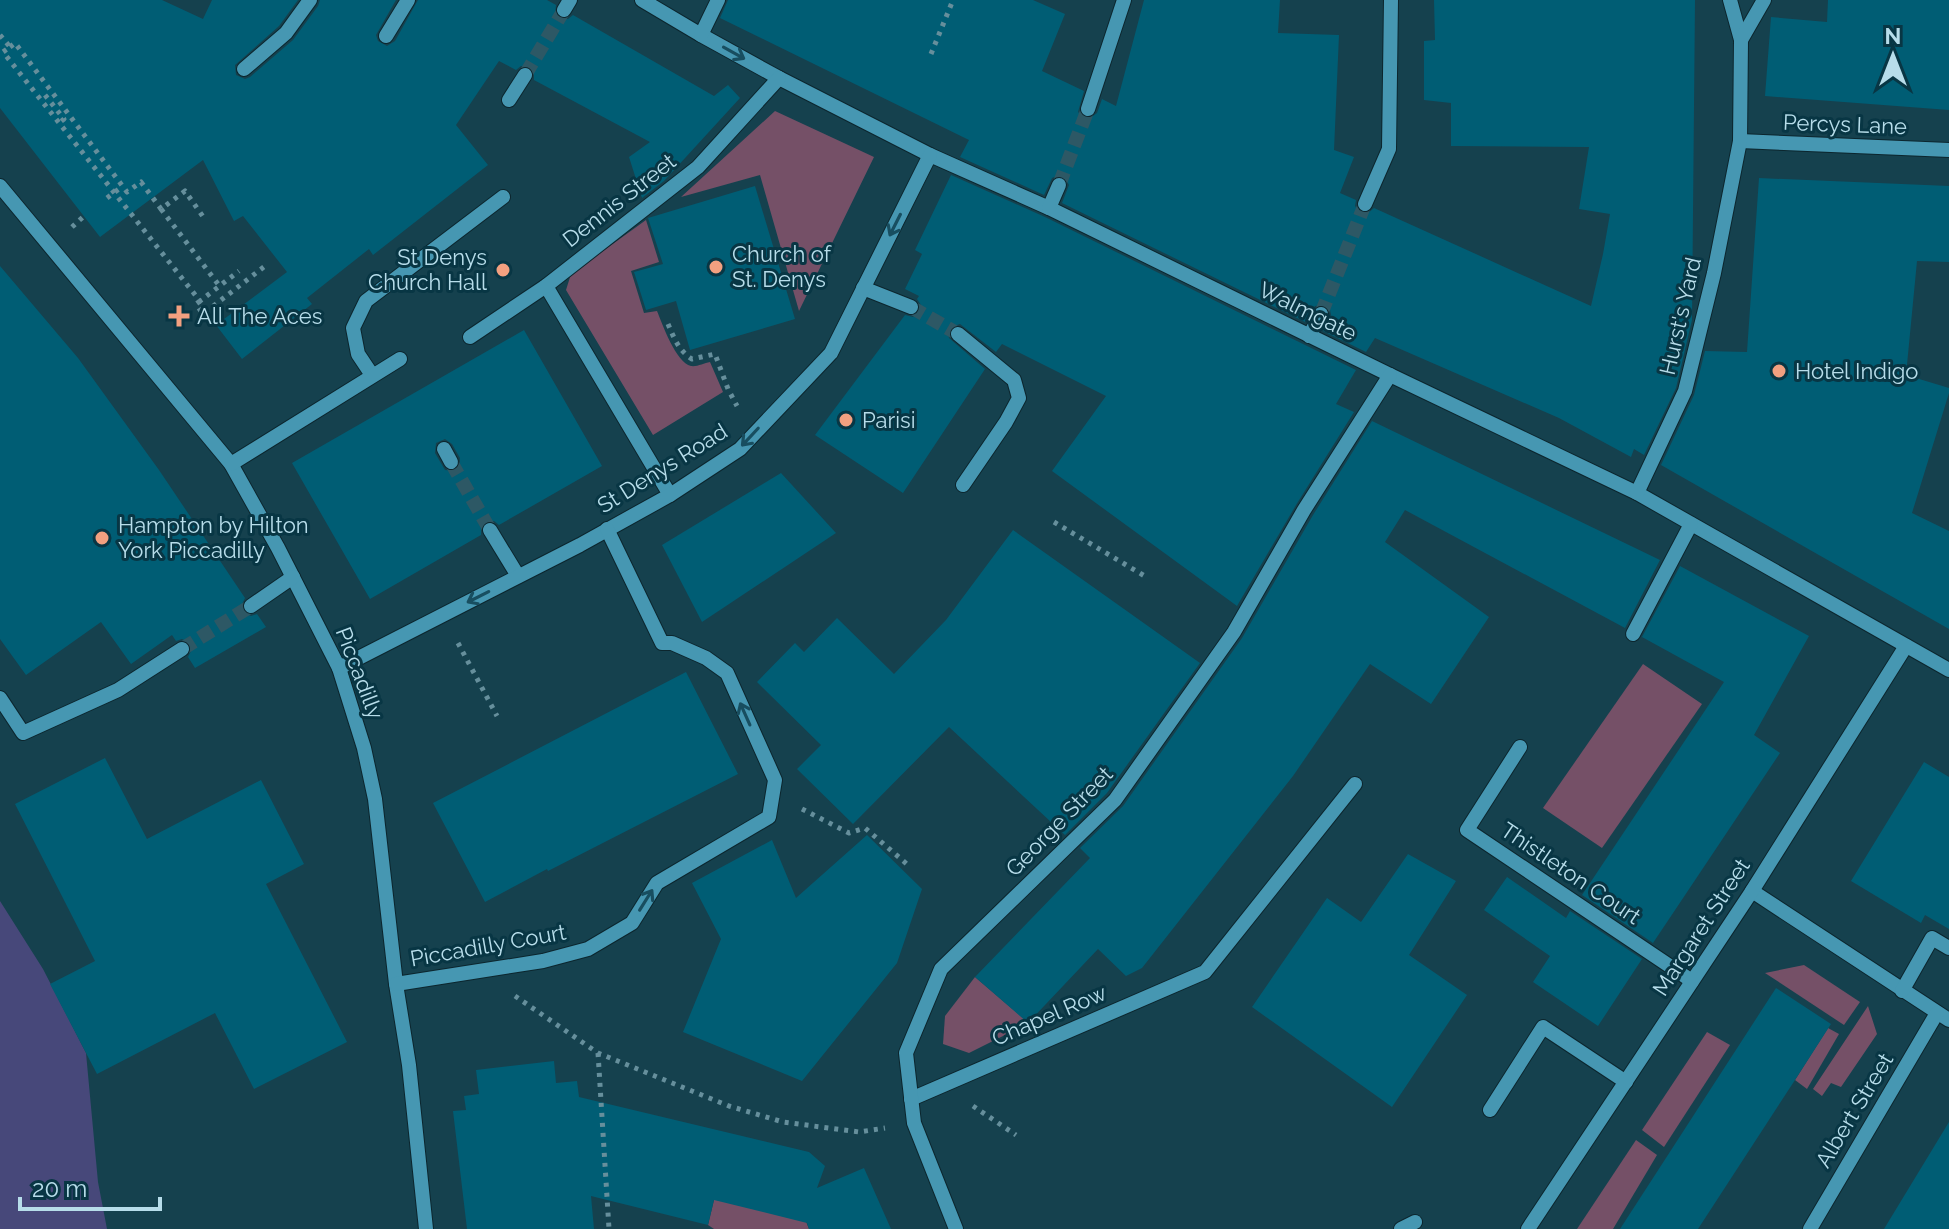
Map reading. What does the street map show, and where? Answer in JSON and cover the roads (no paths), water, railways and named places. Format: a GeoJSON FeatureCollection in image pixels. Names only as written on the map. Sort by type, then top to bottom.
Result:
{"type":"FeatureCollection","features":[{"type":"Feature","properties":{"kind":"street"},"geometry":{"type":"LineString","coordinates":[[244,69],[286,33],[310,0]]}},
{"type":"Feature","properties":{"kind":"street"},"geometry":{"type":"LineString","coordinates":[[386,36],[408,0]]}},
{"type":"Feature","properties":{"kind":"street","name":"Walmgate"},"geometry":{"type":"LineString","coordinates":[[642,0],[779,78],[930,155],[1049,208],[1637,493],[1949,670]]}},
{"type":"Feature","properties":{"kind":"street"},"geometry":{"type":"LineString","coordinates":[[701,35],[718,0]]}},
{"type":"Feature","properties":{"kind":"street"},"geometry":{"type":"LineString","coordinates":[[1088,109],[1124,0]]}},
{"type":"Feature","properties":{"kind":"street"},"geometry":{"type":"LineString","coordinates":[[1365,204],[1389,149],[1391,0]]}},
{"type":"Feature","properties":{"kind":"street"},"geometry":{"type":"LineString","coordinates":[[1730,0],[1741,40]]}},
{"type":"Feature","properties":{"kind":"street"},"geometry":{"type":"LineString","coordinates":[[1741,40],[1764,0]]}},
{"type":"Feature","properties":{"kind":"street","name":"Hurst's Yard"},"geometry":{"type":"LineString","coordinates":[[1637,493],[1685,391],[1714,273],[1740,141],[1741,40]]}},
{"type":"Feature","properties":{"kind":"street"},"geometry":{"type":"LineString","coordinates":[[509,100],[525,75]]}},
{"type":"Feature","properties":{"kind":"street","name":"Dennis Street"},"geometry":{"type":"LineString","coordinates":[[470,337],[546,286],[698,167],[779,78]]}},
{"type":"Feature","properties":{"kind":"street","name":"Percys Lane"},"geometry":{"type":"LineString","coordinates":[[1740,141],[1949,150]]}},
{"type":"Feature","properties":{"kind":"street","name":"St Denys Road"},"geometry":{"type":"LineString","coordinates":[[339,668],[670,495],[740,449],[831,353],[930,155]]}},
{"type":"Feature","properties":{"kind":"street"},"geometry":{"type":"LineString","coordinates":[[1049,208],[1059,185]]}},
{"type":"Feature","properties":{"kind":"street","name":"Piccadilly"},"geometry":{"type":"LineString","coordinates":[[0,186],[231,464],[339,668],[364,748],[375,799],[396,984],[409,1065],[426,1229]]}},
{"type":"Feature","properties":{"kind":"street"},"geometry":{"type":"LineString","coordinates":[[372,375],[358,354],[353,328],[366,301],[503,197]]}},
{"type":"Feature","properties":{"kind":"street"},"geometry":{"type":"LineString","coordinates":[[546,286],[670,495]]}},
{"type":"Feature","properties":{"kind":"street"},"geometry":{"type":"LineString","coordinates":[[863,288],[911,307]]}},
{"type":"Feature","properties":{"kind":"street"},"geometry":{"type":"LineString","coordinates":[[1309,336],[1321,314]]}},
{"type":"Feature","properties":{"kind":"street"},"geometry":{"type":"LineString","coordinates":[[958,334],[1014,380],[1019,398],[963,485]]}},
{"type":"Feature","properties":{"kind":"street"},"geometry":{"type":"LineString","coordinates":[[231,464],[400,359]]}},
{"type":"Feature","properties":{"kind":"street","name":"George Street"},"geometry":{"type":"LineString","coordinates":[[956,1229],[914,1123],[906,1053],[941,969],[1115,800],[1234,632],[1304,510],[1390,375]]}},
{"type":"Feature","properties":{"kind":"street"},"geometry":{"type":"LineString","coordinates":[[1633,634],[1691,524]]}},
{"type":"Feature","properties":{"kind":"street","name":"Piccadilly Court"},"geometry":{"type":"LineString","coordinates":[[396,984],[543,961],[588,949],[632,923],[657,883],[769,817],[775,780],[727,673],[706,658],[672,643],[662,643],[607,529]]}},
{"type":"Feature","properties":{"kind":"street"},"geometry":{"type":"LineString","coordinates":[[490,530],[518,576]]}},
{"type":"Feature","properties":{"kind":"street"},"geometry":{"type":"LineString","coordinates":[[251,606],[293,577]]}},
{"type":"Feature","properties":{"kind":"street","name":"Margaret Street"},"geometry":{"type":"LineString","coordinates":[[1528,1229],[1752,891],[1906,646]]}},
{"type":"Feature","properties":{"kind":"street"},"geometry":{"type":"LineString","coordinates":[[0,698],[23,733],[118,690],[182,649]]}},
{"type":"Feature","properties":{"kind":"street","name":"Thistleton Court"},"geometry":{"type":"LineString","coordinates":[[1520,747],[1467,830],[1692,981]]}},
{"type":"Feature","properties":{"kind":"street","name":"Chapel Row"},"geometry":{"type":"LineString","coordinates":[[911,1099],[1205,972],[1355,784]]}},
{"type":"Feature","properties":{"kind":"street","name":"Albert Street"},"geometry":{"type":"LineString","coordinates":[[1752,891],[1943,1017],[1810,1229]]}},
{"type":"Feature","properties":{"kind":"street"},"geometry":{"type":"LineString","coordinates":[[1902,991],[1932,938],[1949,948]]}},
{"type":"Feature","properties":{"kind":"street"},"geometry":{"type":"LineString","coordinates":[[1490,1110],[1543,1027],[1626,1082]]}},
{"type":"Feature","properties":{"kind":"street"},"geometry":{"type":"LineString","coordinates":[[1401,1229],[1415,1222]]}},
{"type":"Feature","properties":{"kind":"water"},"geometry":{"type":"Polygon","coordinates":[[[0,901],[43,969],[86,1053],[98,1182],[107,1229],[0,1229],[0,901]]]}},
{"type":"Feature","properties":{"kind":"tunnel"},"geometry":{"type":"LineString","coordinates":[[525,75],[564,10]]}},
{"type":"Feature","properties":{"kind":"tunnel"},"geometry":{"type":"LineString","coordinates":[[1059,185],[1088,109]]}},
{"type":"Feature","properties":{"kind":"tunnel"},"geometry":{"type":"LineString","coordinates":[[1321,314],[1365,204]]}},
{"type":"Feature","properties":{"kind":"tunnel"},"geometry":{"type":"LineString","coordinates":[[911,307],[958,334]]}},
{"type":"Feature","properties":{"kind":"tunnel"},"geometry":{"type":"LineString","coordinates":[[451,462],[490,530]]}},
{"type":"Feature","properties":{"kind":"tunnel"},"geometry":{"type":"LineString","coordinates":[[182,649],[251,606]]}},
{"type":"Feature","properties":{"kind":"place","name":"Church of St. Denys"},"geometry":{"type":"Point","coordinates":[716,267]}},
{"type":"Feature","properties":{"kind":"place","name":"St Denys Church Hall"},"geometry":{"type":"Point","coordinates":[503,270]}},
{"type":"Feature","properties":{"kind":"place","name":"All The Aces"},"geometry":{"type":"Point","coordinates":[179,316]}},
{"type":"Feature","properties":{"kind":"place","name":"Hotel Indigo"},"geometry":{"type":"Point","coordinates":[1779,371]}},
{"type":"Feature","properties":{"kind":"place","name":"Parisi"},"geometry":{"type":"Point","coordinates":[846,420]}},
{"type":"Feature","properties":{"kind":"place","name":"Hampton by Hilton York Piccadilly"},"geometry":{"type":"Point","coordinates":[102,538]}}]}
